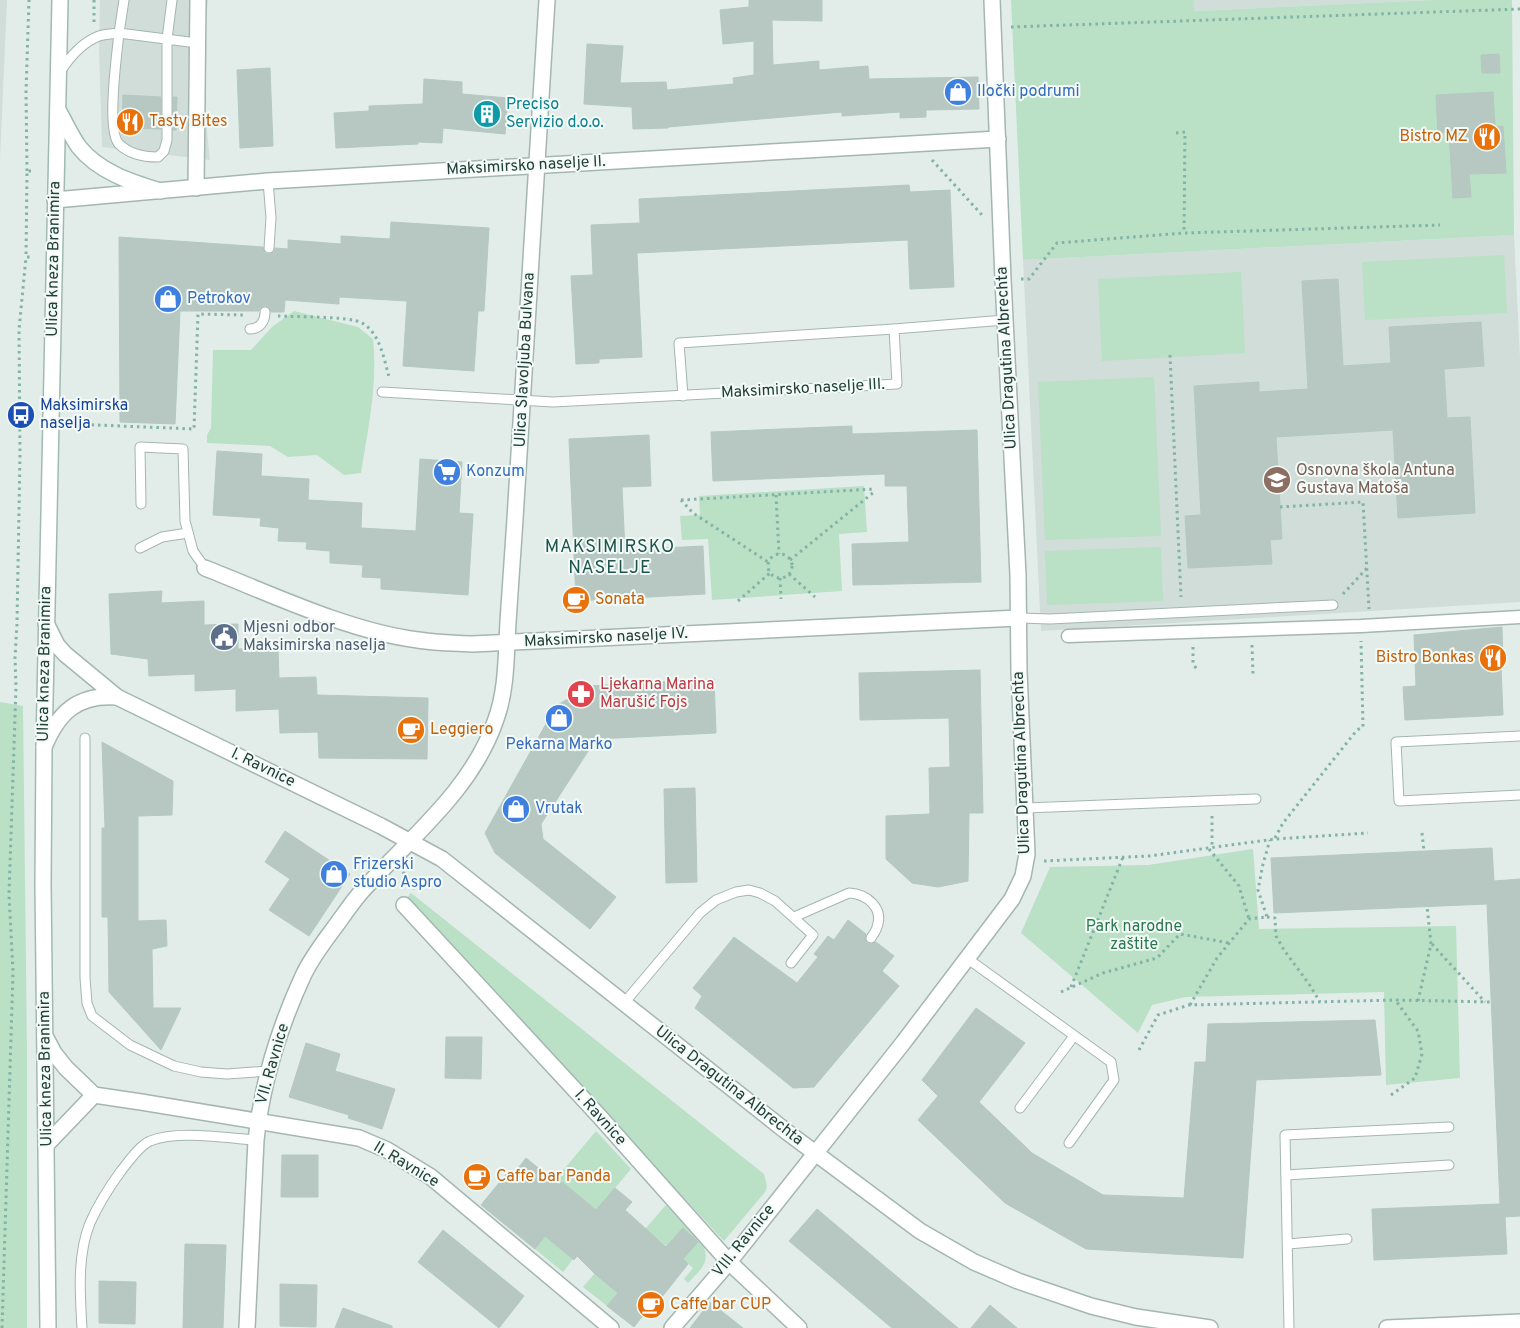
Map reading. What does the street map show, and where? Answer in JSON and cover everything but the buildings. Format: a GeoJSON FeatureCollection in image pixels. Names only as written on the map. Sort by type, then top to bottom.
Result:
{"type":"FeatureCollection","features":[{"type":"Feature","properties":{"kind":"street","name":"Ulica kneza Branimira"},"geometry":{"type":"LineString","coordinates":[[48,1328],[44,748],[60,0]]}},
{"type":"Feature","properties":{"kind":"street"},"geometry":{"type":"LineString","coordinates":[[196,188],[198,0]]}},
{"type":"Feature","properties":{"kind":"street","name":"Ulica Slavoljuba Bulvana"},"geometry":{"type":"LineString","coordinates":[[410,840],[455,791],[480,755],[496,722],[503,689],[524,400],[547,0]]}},
{"type":"Feature","properties":{"kind":"street","name":"Ulica Dragutina Albrechta"},"geometry":{"type":"LineString","coordinates":[[410,840],[442,859],[814,1154],[968,959],[1012,899],[1023,876],[1027,854],[1026,808],[1019,672],[1020,618],[992,0]]}},
{"type":"Feature","properties":{"kind":"street"},"geometry":{"type":"LineString","coordinates":[[58,108],[72,136],[87,155],[112,173],[160,191]]}},
{"type":"Feature","properties":{"kind":"street","name":"Maksimirsko naselje II."},"geometry":{"type":"LineString","coordinates":[[55,200],[268,181],[998,139]]}},
{"type":"Feature","properties":{"kind":"street","name":"Maksimirsko naselje IV."},"geometry":{"type":"LineString","coordinates":[[205,568],[336,619],[377,632],[418,640],[472,644],[1020,618]]}},
{"type":"Feature","properties":{"kind":"street"},"geometry":{"type":"LineString","coordinates":[[1068,636],[1365,626],[1520,617]]}},
{"type":"Feature","properties":{"kind":"street","name":"I. Ravnice"},"geometry":{"type":"LineString","coordinates":[[46,623],[57,646],[117,697],[410,840]]}},
{"type":"Feature","properties":{"kind":"street"},"geometry":{"type":"LineString","coordinates":[[44,748],[54,727],[68,709],[95,698],[117,697]]}},
{"type":"Feature","properties":{"kind":"street","name":"VII. Ravnice"},"geometry":{"type":"LineString","coordinates":[[247,1328],[256,1140],[268,1070],[304,974],[325,940],[359,893],[410,840]]}},
{"type":"Feature","properties":{"kind":"street","name":"I. Ravnice"},"geometry":{"type":"LineString","coordinates":[[404,905],[600,1118],[729,1262],[799,1328]]}},
{"type":"Feature","properties":{"kind":"street"},"geometry":{"type":"LineString","coordinates":[[45,1036],[54,1053],[66,1068],[94,1095],[47,1144]]}},
{"type":"Feature","properties":{"kind":"street","name":"II. Ravnice"},"geometry":{"type":"LineString","coordinates":[[94,1095],[358,1138],[387,1150],[431,1178],[611,1328]]}},
{"type":"Feature","properties":{"kind":"street"},"geometry":{"type":"LineString","coordinates":[[814,1154],[920,1232],[974,1262],[1018,1281],[1091,1306],[1136,1317],[1210,1328]]}},
{"type":"Feature","properties":{"kind":"street","name":"VIII. Ravnice"},"geometry":{"type":"LineString","coordinates":[[672,1328],[729,1262],[814,1154]]}},
{"type":"Feature","properties":{"kind":"street"},"geometry":{"type":"LineString","coordinates":[[1386,1328],[1520,1322]]}},
{"type":"Feature","properties":{"kind":"lane"},"geometry":{"type":"LineString","coordinates":[[124,0],[119,33],[113,131],[118,143],[134,154],[150,157],[158,157],[164,151],[167,140],[167,39],[172,0]]}},
{"type":"Feature","properties":{"kind":"lane"},"geometry":{"type":"LineString","coordinates":[[58,74],[69,60],[101,35],[119,33],[197,43]]}},
{"type":"Feature","properties":{"kind":"lane"},"geometry":{"type":"LineString","coordinates":[[268,181],[271,218],[269,248]]}},
{"type":"Feature","properties":{"kind":"lane"},"geometry":{"type":"LineString","coordinates":[[250,329],[255,329],[269,314]]}},
{"type":"Feature","properties":{"kind":"lane"},"geometry":{"type":"LineString","coordinates":[[683,396],[680,343],[1005,320]]}},
{"type":"Feature","properties":{"kind":"lane","name":"Maksimirsko naselje III."},"geometry":{"type":"LineString","coordinates":[[382,392],[554,402],[897,384],[894,329]]}},
{"type":"Feature","properties":{"kind":"lane"},"geometry":{"type":"LineString","coordinates":[[141,504],[140,446],[183,449],[185,521],[193,550],[205,568]]}},
{"type":"Feature","properties":{"kind":"lane"},"geometry":{"type":"LineString","coordinates":[[140,548],[162,538],[188,533]]}},
{"type":"Feature","properties":{"kind":"lane"},"geometry":{"type":"LineString","coordinates":[[1020,618],[1050,619],[1333,605]]}},
{"type":"Feature","properties":{"kind":"lane"},"geometry":{"type":"LineString","coordinates":[[1520,736],[1396,742],[1399,801],[1520,795]]}},
{"type":"Feature","properties":{"kind":"lane"},"geometry":{"type":"LineString","coordinates":[[84,738],[85,978],[87,1003],[92,1016],[130,1045],[174,1066],[201,1072],[227,1074],[268,1070]]}},
{"type":"Feature","properties":{"kind":"lane"},"geometry":{"type":"LineString","coordinates":[[1026,808],[1256,798]]}},
{"type":"Feature","properties":{"kind":"lane"},"geometry":{"type":"LineString","coordinates":[[624,1004],[700,912],[716,900],[736,892],[749,890],[776,901],[813,934],[791,964]]}},
{"type":"Feature","properties":{"kind":"lane"},"geometry":{"type":"LineString","coordinates":[[794,917],[849,894],[858,894],[867,897],[874,904],[878,912],[877,927],[871,938]]}},
{"type":"Feature","properties":{"kind":"lane"},"geometry":{"type":"LineString","coordinates":[[968,959],[1111,1062],[1114,1080],[1069,1143]]}},
{"type":"Feature","properties":{"kind":"lane"},"geometry":{"type":"LineString","coordinates":[[1020,1108],[1074,1036]]}},
{"type":"Feature","properties":{"kind":"lane"},"geometry":{"type":"LineString","coordinates":[[1289,1328],[1285,1135],[1449,1127]]}},
{"type":"Feature","properties":{"kind":"lane"},"geometry":{"type":"LineString","coordinates":[[82,1328],[80,1277],[90,1224],[113,1183],[131,1158],[148,1142],[173,1135],[256,1140]]}},
{"type":"Feature","properties":{"kind":"lane"},"geometry":{"type":"LineString","coordinates":[[1286,1175],[1449,1165]]}},
{"type":"Feature","properties":{"kind":"lane"},"geometry":{"type":"LineString","coordinates":[[1288,1244],[1347,1239]]}},
{"type":"Feature","properties":{"kind":"path"},"geometry":{"type":"LineString","coordinates":[[2,1328],[13,972],[9,894],[16,687],[20,330],[26,258],[29,171],[26,84],[29,0]]}},
{"type":"Feature","properties":{"kind":"path"},"geometry":{"type":"LineString","coordinates":[[94,0],[94,24]]}},
{"type":"Feature","properties":{"kind":"path"},"geometry":{"type":"LineString","coordinates":[[1007,27],[1520,9]]}},
{"type":"Feature","properties":{"kind":"path"},"geometry":{"type":"LineString","coordinates":[[1176,132],[1185,132],[1184,233]]}},
{"type":"Feature","properties":{"kind":"path"},"geometry":{"type":"LineString","coordinates":[[930,158],[986,220]]}},
{"type":"Feature","properties":{"kind":"path"},"geometry":{"type":"LineString","coordinates":[[1016,280],[1029,279],[1057,243],[1184,233],[1440,225]]}},
{"type":"Feature","properties":{"kind":"path"},"geometry":{"type":"LineString","coordinates":[[26,258],[33,258]]}},
{"type":"Feature","properties":{"kind":"path"},"geometry":{"type":"LineString","coordinates":[[72,424],[194,429],[198,314],[252,315]]}},
{"type":"Feature","properties":{"kind":"path"},"geometry":{"type":"LineString","coordinates":[[269,314],[333,318],[361,322],[370,330],[380,346],[394,393]]}},
{"type":"Feature","properties":{"kind":"path"},"geometry":{"type":"LineString","coordinates":[[1170,355],[1182,613]]}},
{"type":"Feature","properties":{"kind":"path"},"geometry":{"type":"LineString","coordinates":[[768,562],[693,513],[681,500],[874,491],[790,560]]}},
{"type":"Feature","properties":{"kind":"path"},"geometry":{"type":"LineString","coordinates":[[776,495],[778,554]]}},
{"type":"Feature","properties":{"kind":"path"},"geometry":{"type":"LineString","coordinates":[[1274,839],[1283,823],[1357,730],[1363,727],[1367,568],[1363,502],[1280,507]]}},
{"type":"Feature","properties":{"kind":"path"},"geometry":{"type":"LineString","coordinates":[[784,554],[790,560],[792,568],[789,574],[780,578],[770,574],[768,562],[773,555],[784,554]]}},
{"type":"Feature","properties":{"kind":"path"},"geometry":{"type":"LineString","coordinates":[[1333,605],[1367,568]]}},
{"type":"Feature","properties":{"kind":"path"},"geometry":{"type":"LineString","coordinates":[[738,601],[770,574]]}},
{"type":"Feature","properties":{"kind":"path"},"geometry":{"type":"LineString","coordinates":[[789,574],[815,597]]}},
{"type":"Feature","properties":{"kind":"path"},"geometry":{"type":"LineString","coordinates":[[780,578],[781,599]]}},
{"type":"Feature","properties":{"kind":"path"},"geometry":{"type":"LineString","coordinates":[[1251,630],[1253,675]]}},
{"type":"Feature","properties":{"kind":"path"},"geometry":{"type":"LineString","coordinates":[[1212,800],[1211,848],[1239,886],[1249,918]]}},
{"type":"Feature","properties":{"kind":"path"},"geometry":{"type":"LineString","coordinates":[[1041,861],[1149,856],[1274,839],[1368,833]]}},
{"type":"Feature","properties":{"kind":"path"},"geometry":{"type":"LineString","coordinates":[[1422,834],[1424,851]]}},
{"type":"Feature","properties":{"kind":"path"},"geometry":{"type":"LineString","coordinates":[[1267,917],[1258,890],[1262,864],[1270,840]]}},
{"type":"Feature","properties":{"kind":"path"},"geometry":{"type":"LineString","coordinates":[[1071,988],[1123,857]]}},
{"type":"Feature","properties":{"kind":"path"},"geometry":{"type":"LineString","coordinates":[[1418,1001],[1431,944],[1427,906]]}},
{"type":"Feature","properties":{"kind":"path"},"geometry":{"type":"LineString","coordinates":[[1189,1005],[1217,958],[1249,918],[1267,917],[1275,918],[1276,936],[1320,1002]]}},
{"type":"Feature","properties":{"kind":"path"},"geometry":{"type":"LineString","coordinates":[[1061,992],[1103,973],[1157,958],[1180,934],[1229,942]]}},
{"type":"Feature","properties":{"kind":"path"},"geometry":{"type":"LineString","coordinates":[[1431,944],[1485,1002]]}},
{"type":"Feature","properties":{"kind":"path"},"geometry":{"type":"LineString","coordinates":[[1392,1095],[1415,1078],[1422,1054],[1418,1031],[1396,1000]]}},
{"type":"Feature","properties":{"kind":"path"},"geometry":{"type":"LineString","coordinates":[[1139,1050],[1158,1015],[1189,1005],[1396,1000],[1491,1002]]}},
{"type":"Feature","properties":{"kind":"shaded area"},"geometry":{"type":"Polygon","coordinates":[[[0,0],[7,0],[0,159],[0,0]]]}},
{"type":"Feature","properties":{"kind":"shaded area"},"geometry":{"type":"Polygon","coordinates":[[[100,0],[208,0],[201,72],[210,160],[102,147],[99,50],[100,0]]]}},
{"type":"Feature","properties":{"kind":"shaded area"},"geometry":{"type":"Polygon","coordinates":[[[1193,0],[1434,0],[1193,11],[1193,0]]]}},
{"type":"Feature","properties":{"kind":"shaded area","name":"Osnovna škola Antuna Gustava Matoša"},"geometry":{"type":"Polygon","coordinates":[[[1514,235],[1520,358],[1520,602],[1041,631],[1023,260],[1514,235]]]}},
{"type":"Feature","properties":{"kind":"green space"},"geometry":{"type":"Polygon","coordinates":[[[1011,0],[1193,0],[1194,11],[1434,0],[1512,0],[1514,235],[1023,260],[1011,0]]]}},
{"type":"Feature","properties":{"kind":"green space"},"geometry":{"type":"Polygon","coordinates":[[[1504,255],[1507,313],[1365,320],[1362,262],[1504,255]]]}},
{"type":"Feature","properties":{"kind":"green space"},"geometry":{"type":"Polygon","coordinates":[[[1241,272],[1245,353],[1102,361],[1098,279],[1241,272]]]}},
{"type":"Feature","properties":{"kind":"green space"},"geometry":{"type":"Polygon","coordinates":[[[294,311],[358,327],[373,339],[373,389],[361,473],[344,475],[317,455],[288,457],[270,446],[207,443],[207,435],[211,428],[213,350],[251,350],[272,327],[294,311]]]}},
{"type":"Feature","properties":{"kind":"green space"},"geometry":{"type":"Polygon","coordinates":[[[1154,377],[1161,536],[1045,540],[1038,382],[1154,377]]]}},
{"type":"Feature","properties":{"kind":"green space"},"geometry":{"type":"Polygon","coordinates":[[[864,486],[867,532],[839,534],[842,591],[712,600],[708,539],[682,540],[680,516],[700,515],[699,496],[864,486]]]}},
{"type":"Feature","properties":{"kind":"green space"},"geometry":{"type":"Polygon","coordinates":[[[1161,547],[1163,601],[1047,605],[1045,551],[1161,547]]]}},
{"type":"Feature","properties":{"kind":"green space"},"geometry":{"type":"Polygon","coordinates":[[[0,702],[23,706],[27,1053],[27,1328],[0,1328],[0,702]]]}},
{"type":"Feature","properties":{"kind":"green space","name":"Park narodne zaštite"},"geometry":{"type":"Polygon","coordinates":[[[1253,849],[1259,929],[1456,926],[1460,1078],[1386,1085],[1384,992],[1186,997],[1152,1005],[1138,1033],[1021,933],[1050,867],[1148,865],[1253,849]]]}},
{"type":"Feature","properties":{"kind":"green space"},"geometry":{"type":"Polygon","coordinates":[[[411,893],[764,1174],[767,1186],[765,1192],[724,1241],[525,1028],[407,898],[411,893]]]}},
{"type":"Feature","properties":{"kind":"green space"},"geometry":{"type":"Polygon","coordinates":[[[596,1131],[631,1169],[599,1207],[599,1225],[577,1195],[562,1182],[555,1190],[550,1186],[596,1131]]]}},
{"type":"Feature","properties":{"kind":"green space"},"geometry":{"type":"Polygon","coordinates":[[[666,1205],[703,1245],[705,1251],[706,1257],[703,1266],[688,1283],[684,1279],[693,1268],[642,1226],[646,1228],[666,1205]]]}},
{"type":"Feature","properties":{"kind":"green space"},"geometry":{"type":"Polygon","coordinates":[[[545,1236],[573,1259],[563,1272],[535,1249],[545,1236]]]}},
{"type":"Feature","properties":{"kind":"green space"},"geometry":{"type":"Polygon","coordinates":[[[595,1273],[618,1293],[607,1306],[583,1287],[595,1273]]]}},
{"type":"Feature","properties":{"kind":"place","name":"Iločki podrumi"},"geometry":{"type":"Point","coordinates":[958,92]}},
{"type":"Feature","properties":{"kind":"place","name":"Preciso Servizio d.o.o."},"geometry":{"type":"Point","coordinates":[487,114]}},
{"type":"Feature","properties":{"kind":"place","name":"Tasty Bites"},"geometry":{"type":"Point","coordinates":[130,122]}},
{"type":"Feature","properties":{"kind":"place","name":"Bistro MZ"},"geometry":{"type":"Point","coordinates":[1487,137]}},
{"type":"Feature","properties":{"kind":"place","name":"Petrokov"},"geometry":{"type":"Point","coordinates":[168,299]}},
{"type":"Feature","properties":{"kind":"place","name":"Maksimirska naselja"},"geometry":{"type":"Point","coordinates":[21,415]}},
{"type":"Feature","properties":{"kind":"place","name":"Konzum"},"geometry":{"type":"Point","coordinates":[447,472]}},
{"type":"Feature","properties":{"kind":"place","name":"Osnovna škola Antuna Gustava Matoša"},"geometry":{"type":"Point","coordinates":[1277,480]}},
{"type":"Feature","properties":{"kind":"place","name":"Sonata"},"geometry":{"type":"Point","coordinates":[576,600]}},
{"type":"Feature","properties":{"kind":"place","name":"Mjesni odbor Maksimirska naselja"},"geometry":{"type":"Point","coordinates":[224,637]}},
{"type":"Feature","properties":{"kind":"place","name":"Bistro Bonkas"},"geometry":{"type":"Point","coordinates":[1493,658]}},
{"type":"Feature","properties":{"kind":"place","name":"Ljekarna Marina Marušić Fojs"},"geometry":{"type":"Point","coordinates":[581,694]}},
{"type":"Feature","properties":{"kind":"place","name":"Pekarna Marko"},"geometry":{"type":"Point","coordinates":[559,718]}},
{"type":"Feature","properties":{"kind":"place","name":"Leggiero"},"geometry":{"type":"Point","coordinates":[411,730]}},
{"type":"Feature","properties":{"kind":"place","name":"Vrutak"},"geometry":{"type":"Point","coordinates":[516,809]}},
{"type":"Feature","properties":{"kind":"place","name":"Frizerski studio Aspro"},"geometry":{"type":"Point","coordinates":[334,874]}},
{"type":"Feature","properties":{"kind":"place","name":"Caffe bar Panda"},"geometry":{"type":"Point","coordinates":[477,1177]}},
{"type":"Feature","properties":{"kind":"place","name":"Caffe bar CUP"},"geometry":{"type":"Point","coordinates":[651,1305]}},
{"type":"Feature","properties":{"kind":"district","name":"MAKSIMIRSKO NASELJE"},"geometry":{"type":"Point","coordinates":[610,557]}}]}
